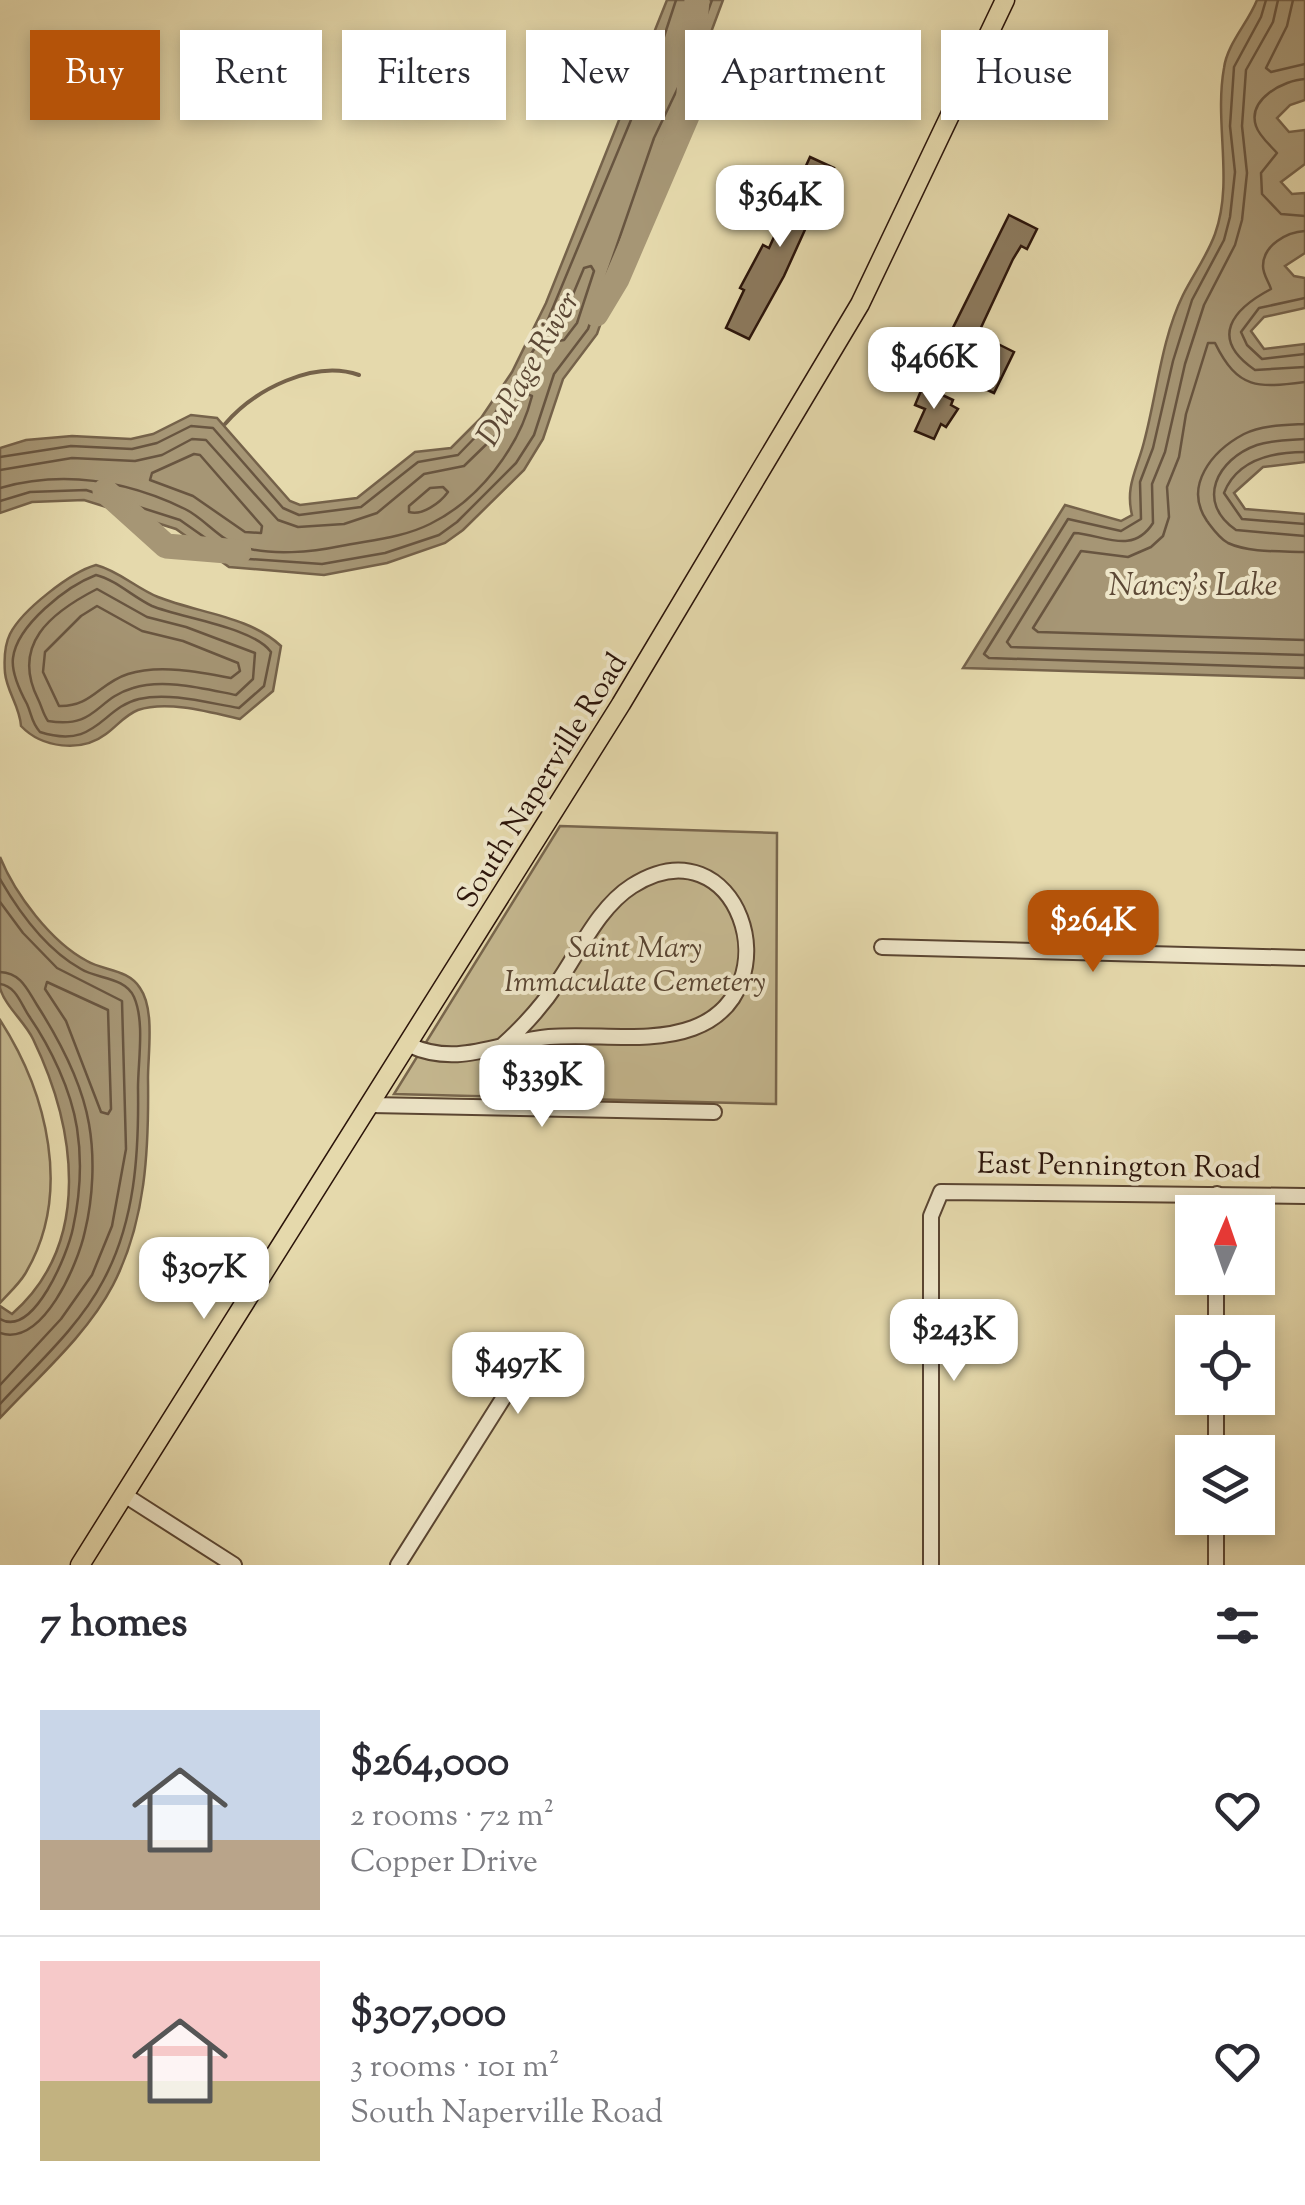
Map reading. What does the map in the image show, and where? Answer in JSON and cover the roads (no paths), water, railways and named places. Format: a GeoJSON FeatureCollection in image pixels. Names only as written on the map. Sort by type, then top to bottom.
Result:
{"type":"FeatureCollection","features":[{"type":"Feature","properties":{"kind":"main road","name":"South Naperville Road"},"geometry":{"type":"LineString","coordinates":[[80,1565],[630,688],[860,304],[1005,0]]}},
{"type":"Feature","properties":{"kind":"street"},"geometry":{"type":"LineString","coordinates":[[408,1045],[452,1057],[572,1035],[673,1033],[704,1023],[731,1000],[742,974],[746,940],[741,912],[717,882],[703,876],[672,872],[639,882],[616,898],[545,1001],[503,1045]]}},
{"type":"Feature","properties":{"kind":"street"},"geometry":{"type":"LineString","coordinates":[[882,948],[1305,958]]}},
{"type":"Feature","properties":{"kind":"street"},"geometry":{"type":"LineString","coordinates":[[371,1105],[714,1112]]}},
{"type":"Feature","properties":{"kind":"street","name":"East Pennington Road"},"geometry":{"type":"LineString","coordinates":[[931,1565],[931,1216],[935,1197],[950,1190],[1305,1196]]}},
{"type":"Feature","properties":{"kind":"street"},"geometry":{"type":"LineString","coordinates":[[398,1565],[504,1397],[560,1356]]}},
{"type":"Feature","properties":{"kind":"street"},"geometry":{"type":"LineString","coordinates":[[122,1494],[234,1565]]}},
{"type":"Feature","properties":{"kind":"street"},"geometry":{"type":"LineString","coordinates":[[1216,1535],[1216,1565]]}},
{"type":"Feature","properties":{"kind":"water"},"geometry":{"type":"Polygon","coordinates":[[[667,0],[723,0],[712,30],[685,30],[685,97],[664,142],[597,334],[563,379],[543,439],[524,470],[463,530],[445,543],[387,563],[324,575],[229,567],[176,529],[84,500],[32,502],[0,513],[0,448],[26,440],[72,436],[131,439],[153,434],[191,415],[217,418],[290,501],[300,505],[357,498],[415,452],[451,448],[481,418],[512,372],[546,303],[619,120],[665,120],[665,30],[655,30],[667,0]]]}},
{"type":"Feature","properties":{"kind":"water","name":"Nancy's Lake"},"geometry":{"type":"Polygon","coordinates":[[[1257,0],[1305,0],[1305,100],[1290,105],[1277,118],[1289,132],[1305,130],[1305,164],[1281,182],[1292,194],[1305,193],[1305,253],[1285,266],[1294,276],[1305,278],[1305,308],[1264,317],[1251,331],[1264,349],[1305,344],[1305,462],[1263,467],[1234,493],[1245,509],[1305,514],[1305,678],[963,668],[1065,505],[1121,521],[1132,515],[1131,487],[1169,330],[1212,242],[1220,214],[1224,173],[1221,110],[1226,59],[1257,0]]]}},
{"type":"Feature","properties":{"kind":"water"},"geometry":{"type":"Polygon","coordinates":[[[96,565],[158,597],[239,622],[268,636],[281,646],[273,691],[240,719],[162,706],[133,712],[106,734],[85,744],[51,743],[30,733],[21,726],[6,680],[8,639],[16,624],[48,593],[96,565]]]}},
{"type":"Feature","properties":{"kind":"water"},"geometry":{"type":"Polygon","coordinates":[[[0,857],[25,901],[60,942],[87,961],[135,982],[148,1007],[150,1032],[143,1184],[124,1261],[90,1321],[0,1418],[0,1306],[12,1314],[38,1285],[56,1253],[66,1218],[69,1182],[66,1145],[48,1073],[29,1033],[0,988],[0,857]]]}},
{"type":"Feature","properties":{"kind":"waterway","name":"DuPage River"},"geometry":{"type":"LineString","coordinates":[[596,314],[617,279],[687,116],[697,0]]}},
{"type":"Feature","properties":{"kind":"waterway"},"geometry":{"type":"LineString","coordinates":[[225,424],[252,400],[286,381],[323,371],[359,375]]}},
{"type":"Feature","properties":{"kind":"waterway","name":"DuPage River"},"geometry":{"type":"LineString","coordinates":[[105,491],[166,546],[239,552]]}},
{"type":"Feature","properties":{"kind":"park label","name":"Saint Mary Immaculate Cemetery"},"geometry":{"type":"Point","coordinates":[635,964]}}]}
